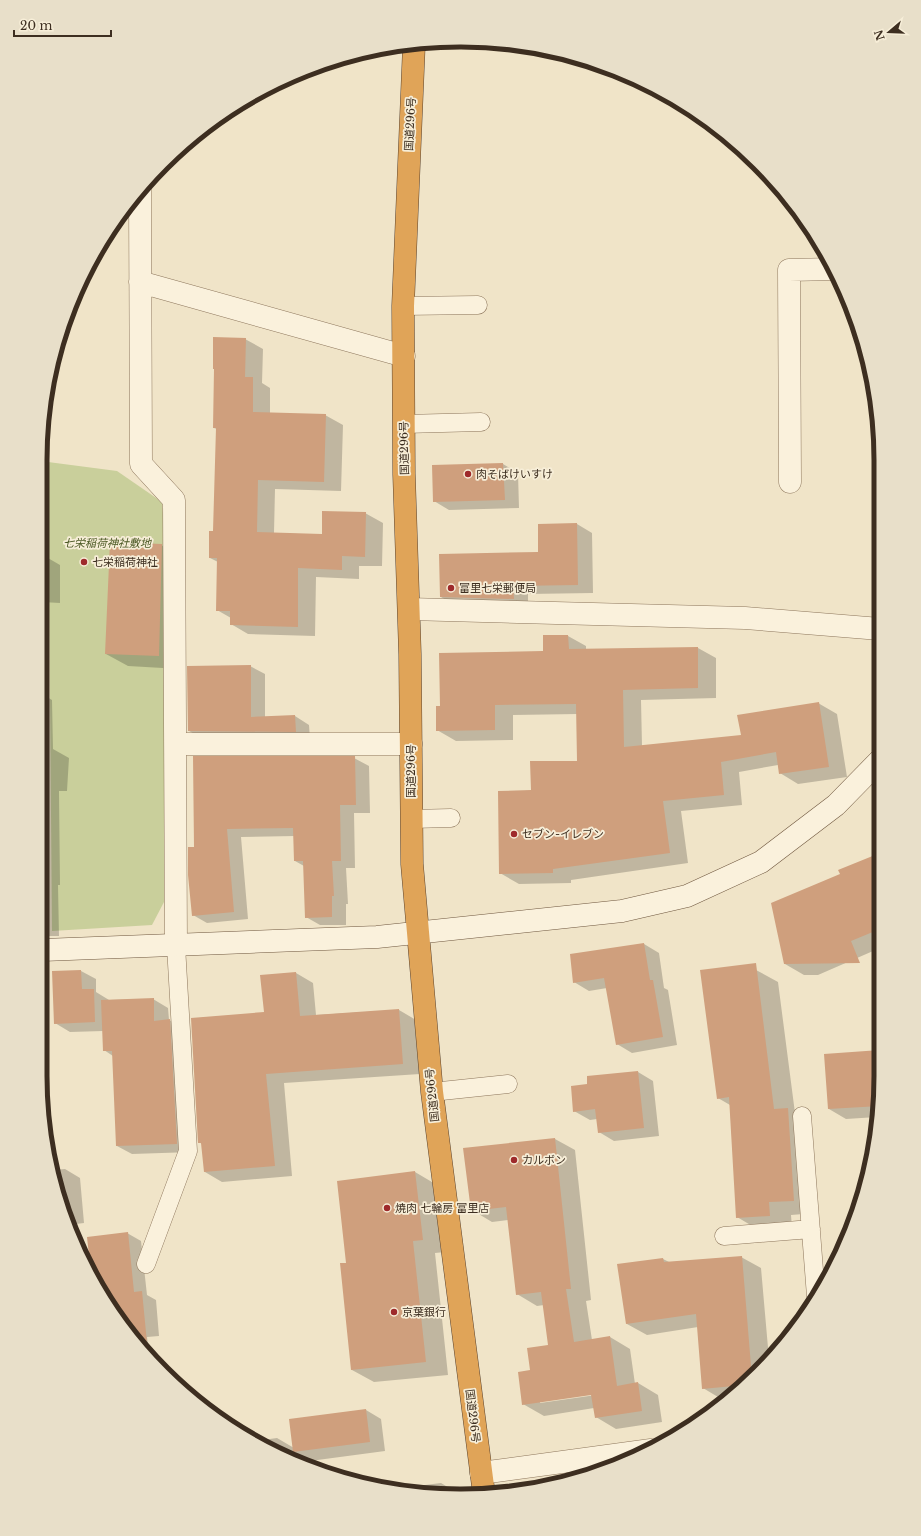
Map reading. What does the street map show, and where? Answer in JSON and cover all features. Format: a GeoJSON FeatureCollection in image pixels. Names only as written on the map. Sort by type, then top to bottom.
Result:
{"type":"FeatureCollection","features":[{"type":"Feature","properties":{"kind":"highway","name":"国道296号"},"geometry":{"type":"LineString","coordinates":[[414,50],[403,306],[412,864],[432,1092],[483,1488]]}},
{"type":"Feature","properties":{"kind":"street"},"geometry":{"type":"LineString","coordinates":[[140,200],[141,464],[174,500],[176,946]]}},
{"type":"Feature","properties":{"kind":"street"},"geometry":{"type":"LineString","coordinates":[[790,482],[789,270],[827,269]]}},
{"type":"Feature","properties":{"kind":"street"},"geometry":{"type":"LineString","coordinates":[[140,282],[404,356]]}},
{"type":"Feature","properties":{"kind":"street"},"geometry":{"type":"LineString","coordinates":[[409,609],[745,618],[874,629]]}},
{"type":"Feature","properties":{"kind":"street"},"geometry":{"type":"LineString","coordinates":[[176,744],[411,744]]}},
{"type":"Feature","properties":{"kind":"street"},"geometry":{"type":"LineString","coordinates":[[47,950],[369,938],[622,911],[687,896],[761,862],[836,805],[874,766]]}},
{"type":"Feature","properties":{"kind":"street"},"geometry":{"type":"LineString","coordinates":[[481,1473],[629,1453]]}},
{"type":"Feature","properties":{"kind":"lane"},"geometry":{"type":"LineString","coordinates":[[403,306],[478,305]]}},
{"type":"Feature","properties":{"kind":"lane"},"geometry":{"type":"LineString","coordinates":[[404,424],[481,422]]}},
{"type":"Feature","properties":{"kind":"lane"},"geometry":{"type":"LineString","coordinates":[[411,819],[451,818]]}},
{"type":"Feature","properties":{"kind":"lane"},"geometry":{"type":"LineString","coordinates":[[146,1264],[188,1151],[176,946]]}},
{"type":"Feature","properties":{"kind":"lane"},"geometry":{"type":"LineString","coordinates":[[432,1092],[508,1084]]}},
{"type":"Feature","properties":{"kind":"lane"},"geometry":{"type":"LineString","coordinates":[[802,1116],[815,1288]]}},
{"type":"Feature","properties":{"kind":"lane"},"geometry":{"type":"LineString","coordinates":[[724,1236],[811,1229]]}},
{"type":"Feature","properties":{"kind":"green space","name":"七栄稲荷神社敷地"},"geometry":{"type":"Polygon","coordinates":[[[48,462],[117,471],[162,502],[165,540],[164,902],[152,925],[52,931],[48,462]]]}},
{"type":"Feature","properties":{"kind":"building"},"geometry":{"type":"Polygon","coordinates":[[[213,337],[246,338],[245,377],[253,377],[253,412],[326,414],[324,482],[258,480],[257,532],[322,534],[322,511],[366,512],[365,557],[342,556],[342,570],[298,568],[298,627],[230,625],[230,611],[216,611],[217,558],[209,558],[209,531],[213,531],[216,428],[213,428],[213,337]]]}},
{"type":"Feature","properties":{"kind":"building"},"geometry":{"type":"Polygon","coordinates":[[[503,463],[505,500],[433,502],[432,465],[503,463]]]}},
{"type":"Feature","properties":{"kind":"building"},"geometry":{"type":"Polygon","coordinates":[[[577,523],[578,585],[513,586],[514,599],[440,597],[439,554],[538,552],[538,524],[577,523]]]}},
{"type":"Feature","properties":{"kind":"building"},"geometry":{"type":"Polygon","coordinates":[[[110,542],[162,544],[159,656],[105,654],[110,542]]]}},
{"type":"Feature","properties":{"kind":"building"},"geometry":{"type":"Polygon","coordinates":[[[543,635],[568,635],[569,649],[698,647],[698,688],[623,690],[624,747],[741,735],[737,715],[819,702],[829,767],[779,774],[776,752],[721,762],[724,795],[663,801],[670,853],[553,869],[553,873],[499,874],[498,791],[531,790],[530,761],[577,761],[576,704],[495,705],[495,730],[436,731],[436,706],[440,706],[439,653],[543,651],[543,635]]]}},
{"type":"Feature","properties":{"kind":"building"},"geometry":{"type":"Polygon","coordinates":[[[251,665],[251,717],[295,715],[296,732],[188,731],[187,666],[251,665]]]}},
{"type":"Feature","properties":{"kind":"building"},"geometry":{"type":"Polygon","coordinates":[[[193,756],[355,756],[356,805],[340,805],[341,861],[332,861],[334,896],[332,896],[332,917],[305,918],[303,861],[294,861],[293,828],[227,829],[234,912],[192,916],[188,875],[188,847],[194,847],[193,756]]]}},
{"type":"Feature","properties":{"kind":"building"},"geometry":{"type":"Polygon","coordinates":[[[874,855],[874,931],[851,941],[860,963],[784,964],[771,903],[840,874],[838,870],[874,855]]]}},
{"type":"Feature","properties":{"kind":"building"},"geometry":{"type":"Polygon","coordinates":[[[644,943],[650,980],[653,980],[663,1037],[616,1045],[604,978],[573,983],[570,954],[644,943]]]}},
{"type":"Feature","properties":{"kind":"building"},"geometry":{"type":"Polygon","coordinates":[[[756,963],[774,1109],[788,1108],[794,1201],[769,1202],[770,1216],[736,1218],[729,1097],[717,1099],[700,970],[756,963]]]}},
{"type":"Feature","properties":{"kind":"building"},"geometry":{"type":"Polygon","coordinates":[[[81,970],[82,989],[94,989],[95,1022],[54,1024],[52,971],[81,970]]]}},
{"type":"Feature","properties":{"kind":"building"},"geometry":{"type":"Polygon","coordinates":[[[296,972],[300,1016],[399,1009],[403,1064],[266,1074],[275,1166],[204,1172],[201,1143],[198,1143],[191,1018],[264,1012],[260,975],[296,972]]]}},
{"type":"Feature","properties":{"kind":"building"},"geometry":{"type":"Polygon","coordinates":[[[154,998],[154,1021],[170,1019],[177,1144],[116,1146],[112,1051],[103,1051],[101,1000],[154,998]]]}},
{"type":"Feature","properties":{"kind":"building"},"geometry":{"type":"Polygon","coordinates":[[[874,1050],[873,1106],[828,1109],[824,1054],[874,1050]]]}},
{"type":"Feature","properties":{"kind":"building"},"geometry":{"type":"Polygon","coordinates":[[[638,1071],[644,1128],[598,1133],[595,1109],[573,1112],[571,1086],[587,1084],[587,1076],[638,1071]]]}},
{"type":"Feature","properties":{"kind":"building"},"geometry":{"type":"Polygon","coordinates":[[[555,1138],[571,1289],[566,1289],[574,1342],[610,1336],[617,1386],[638,1382],[642,1411],[595,1418],[591,1395],[522,1405],[518,1372],[530,1370],[527,1348],[548,1345],[541,1292],[516,1295],[506,1207],[471,1211],[463,1148],[555,1138]]]}},
{"type":"Feature","properties":{"kind":"building"},"geometry":{"type":"Polygon","coordinates":[[[415,1171],[423,1240],[413,1241],[426,1362],[351,1370],[340,1263],[346,1263],[337,1181],[415,1171]]]}},
{"type":"Feature","properties":{"kind":"building"},"geometry":{"type":"Polygon","coordinates":[[[128,1232],[134,1292],[142,1291],[147,1345],[132,1327],[102,1282],[89,1256],[87,1237],[128,1232]]]}},
{"type":"Feature","properties":{"kind":"building"},"geometry":{"type":"Polygon","coordinates":[[[742,1256],[751,1370],[733,1386],[702,1389],[696,1314],[626,1324],[617,1264],[663,1258],[664,1262],[742,1256]]]}},
{"type":"Feature","properties":{"kind":"building"},"geometry":{"type":"Polygon","coordinates":[[[366,1409],[370,1442],[293,1452],[289,1419],[366,1409]]]}},
{"type":"Feature","properties":{"kind":"place","name":"肉そばけいすけ"},"geometry":{"type":"Point","coordinates":[468,474]}},
{"type":"Feature","properties":{"kind":"place","name":"七栄稲荷神社"},"geometry":{"type":"Point","coordinates":[84,562]}},
{"type":"Feature","properties":{"kind":"place","name":"富里七栄郵便局"},"geometry":{"type":"Point","coordinates":[451,588]}},
{"type":"Feature","properties":{"kind":"place","name":"セブン-イレブン"},"geometry":{"type":"Point","coordinates":[514,834]}},
{"type":"Feature","properties":{"kind":"place","name":"カルボン"},"geometry":{"type":"Point","coordinates":[514,1160]}},
{"type":"Feature","properties":{"kind":"place","name":"焼肉 七輪房 富里店"},"geometry":{"type":"Point","coordinates":[387,1208]}},
{"type":"Feature","properties":{"kind":"place","name":"京葉銀行"},"geometry":{"type":"Point","coordinates":[394,1312]}}]}
